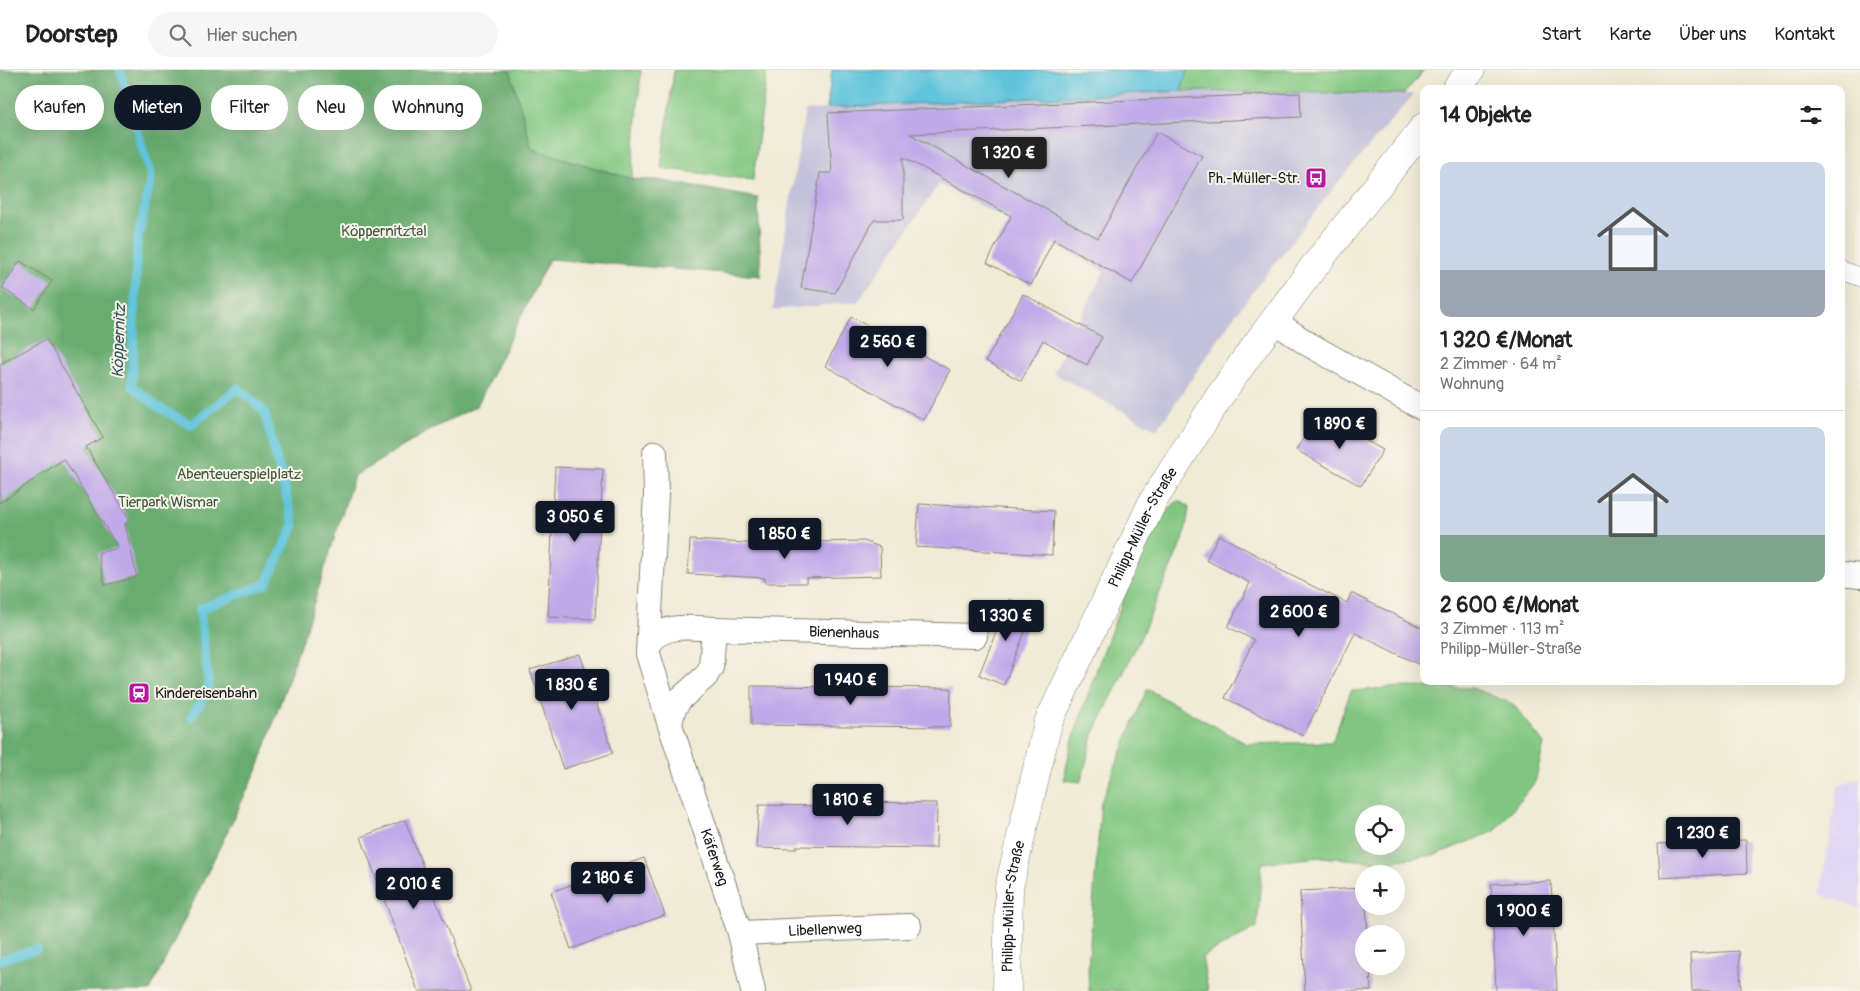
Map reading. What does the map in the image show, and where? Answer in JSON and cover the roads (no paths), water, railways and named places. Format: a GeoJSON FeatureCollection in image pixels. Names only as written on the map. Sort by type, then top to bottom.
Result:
{"type":"FeatureCollection","features":[{"type":"Feature","properties":{"kind":"street"},"geometry":{"type":"LineString","coordinates":[[1459,85],[1471,70]]}},
{"type":"Feature","properties":{"kind":"street","name":"Philipp-Müller-Straße"},"geometry":{"type":"LineString","coordinates":[[1007,991],[1009,887],[1048,723],[1153,501],[1219,397],[1274,321],[1335,239],[1420,133]]}},
{"type":"Feature","properties":{"kind":"street"},"geometry":{"type":"LineString","coordinates":[[1845,271],[1860,277]]}},
{"type":"Feature","properties":{"kind":"street"},"geometry":{"type":"LineString","coordinates":[[1274,321],[1308,344],[1420,408]]}},
{"type":"Feature","properties":{"kind":"street","name":"Käferweg"},"geometry":{"type":"LineString","coordinates":[[654,452],[656,494],[648,654],[740,934],[753,991]]}},
{"type":"Feature","properties":{"kind":"street"},"geometry":{"type":"LineString","coordinates":[[1845,574],[1860,576]]}},
{"type":"Feature","properties":{"kind":"street"},"geometry":{"type":"LineString","coordinates":[[649,644],[662,631],[673,628],[714,629],[711,667],[706,676],[679,700],[673,711],[670,725]]}},
{"type":"Feature","properties":{"kind":"street","name":"Bienenhaus"},"geometry":{"type":"LineString","coordinates":[[714,629],[975,636]]}},
{"type":"Feature","properties":{"kind":"street","name":"Libellenweg"},"geometry":{"type":"LineString","coordinates":[[740,934],[908,926]]}},
{"type":"Feature","properties":{"kind":"water"},"geometry":{"type":"Polygon","coordinates":[[[832,70],[1187,70],[1181,91],[827,108],[832,70]]]}},
{"type":"Feature","properties":{"kind":"waterway","name":"Köppernitz"},"geometry":{"type":"LineString","coordinates":[[120,70],[151,177],[137,244],[132,386],[158,407],[191,425],[238,388],[264,411],[294,525],[266,584],[200,609],[209,689],[191,717]]}},
{"type":"Feature","properties":{"kind":"waterway","name":"Köppernitz"},"geometry":{"type":"LineString","coordinates":[[0,960],[37,949]]}},
{"type":"Feature","properties":{"kind":"place","name":"Ph.-Müller-Str."},"geometry":{"type":"Point","coordinates":[1316,178]}},
{"type":"Feature","properties":{"kind":"place","name":"Kindereisenbahn"},"geometry":{"type":"Point","coordinates":[139,693]}},
{"type":"Feature","properties":{"kind":"park label","name":"Köppernitztal"},"geometry":{"type":"Point","coordinates":[384,231]}},
{"type":"Feature","properties":{"kind":"park label","name":"Abenteuerspielplatz"},"geometry":{"type":"Point","coordinates":[239,474]}},
{"type":"Feature","properties":{"kind":"park label","name":"Tierpark Wismar"},"geometry":{"type":"Point","coordinates":[168,502]}}]}
